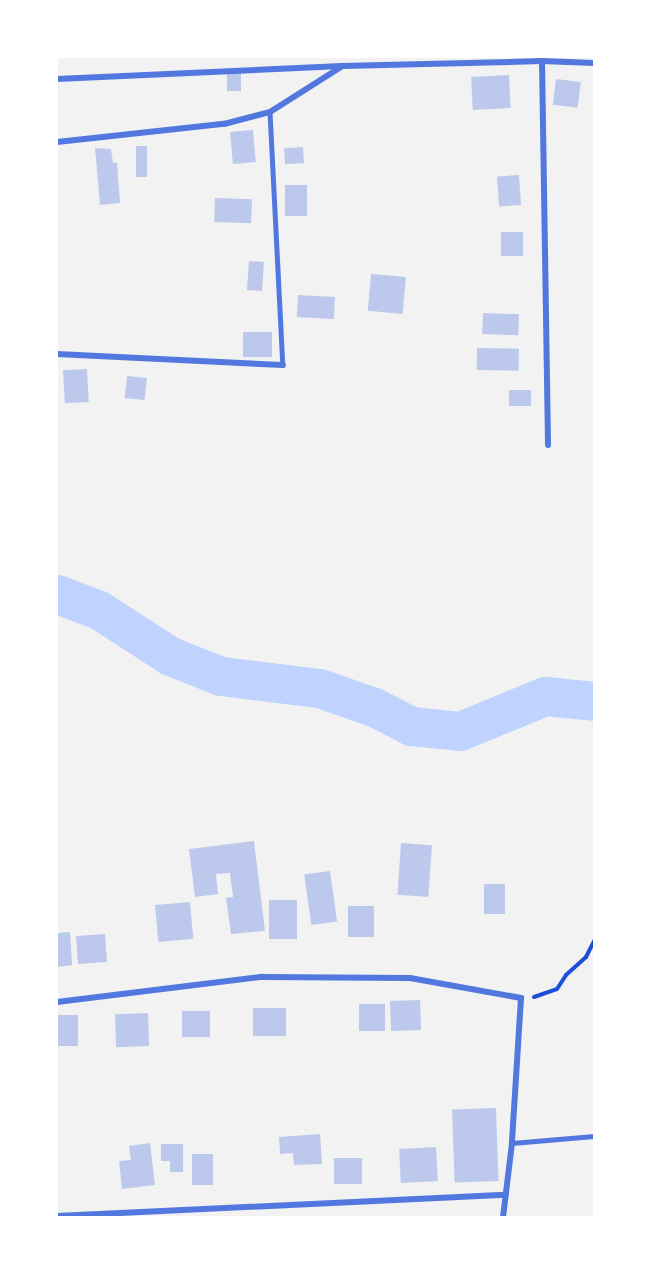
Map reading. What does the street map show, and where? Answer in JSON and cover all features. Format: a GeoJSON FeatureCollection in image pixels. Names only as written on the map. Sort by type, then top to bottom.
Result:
{"type":"FeatureCollection","features":[{"type":"Feature","properties":{"kind":"street"},"geometry":{"type":"LineString","coordinates":[[57,79],[555,59],[594,63]]}},
{"type":"Feature","properties":{"kind":"street"},"geometry":{"type":"LineString","coordinates":[[542,61],[548,445]]}},
{"type":"Feature","properties":{"kind":"street"},"geometry":{"type":"LineString","coordinates":[[57,142],[225,124],[270,112],[342,66]]}},
{"type":"Feature","properties":{"kind":"street"},"geometry":{"type":"LineString","coordinates":[[57,354],[283,365]]}},
{"type":"Feature","properties":{"kind":"street"},"geometry":{"type":"LineString","coordinates":[[57,1002],[262,977],[410,978],[522,998],[512,1143],[503,1217]]}},
{"type":"Feature","properties":{"kind":"street"},"geometry":{"type":"LineString","coordinates":[[57,1216],[506,1195]]}},
{"type":"Feature","properties":{"kind":"lane"},"geometry":{"type":"LineString","coordinates":[[270,112],[283,365]]}},
{"type":"Feature","properties":{"kind":"lane"},"geometry":{"type":"LineString","coordinates":[[512,1143],[594,1136]]}},
{"type":"Feature","properties":{"kind":"path"},"geometry":{"type":"LineString","coordinates":[[522,998],[543,996],[557,989],[566,975],[586,957],[594,941]]}},
{"type":"Feature","properties":{"kind":"building"},"geometry":{"type":"Polygon","coordinates":[[[227,73],[241,73],[241,91],[227,91],[227,73]]]}},
{"type":"Feature","properties":{"kind":"building"},"geometry":{"type":"Polygon","coordinates":[[[509,75],[511,108],[473,110],[471,77],[509,75]]]}},
{"type":"Feature","properties":{"kind":"building"},"geometry":{"type":"Polygon","coordinates":[[[556,79],[581,82],[578,108],[553,105],[556,79]]]}},
{"type":"Feature","properties":{"kind":"building"},"geometry":{"type":"Polygon","coordinates":[[[253,130],[256,162],[233,164],[230,132],[253,130]]]}},
{"type":"Feature","properties":{"kind":"building"},"geometry":{"type":"Polygon","coordinates":[[[136,146],[147,146],[147,177],[136,177],[136,146]]]}},
{"type":"Feature","properties":{"kind":"building"},"geometry":{"type":"Polygon","coordinates":[[[303,147],[304,163],[285,164],[284,148],[303,147]]]}},
{"type":"Feature","properties":{"kind":"building"},"geometry":{"type":"Polygon","coordinates":[[[95,148],[111,149],[113,163],[117,163],[120,203],[100,205],[95,148]]]}},
{"type":"Feature","properties":{"kind":"building"},"geometry":{"type":"Polygon","coordinates":[[[519,175],[521,205],[499,206],[497,177],[519,175]]]}},
{"type":"Feature","properties":{"kind":"building"},"geometry":{"type":"Polygon","coordinates":[[[285,185],[307,185],[307,216],[285,216],[285,185]]]}},
{"type":"Feature","properties":{"kind":"building"},"geometry":{"type":"Polygon","coordinates":[[[215,198],[252,199],[251,223],[214,222],[215,198]]]}},
{"type":"Feature","properties":{"kind":"building"},"geometry":{"type":"Polygon","coordinates":[[[501,232],[523,232],[523,256],[501,256],[501,232]]]}},
{"type":"Feature","properties":{"kind":"building"},"geometry":{"type":"Polygon","coordinates":[[[249,261],[264,262],[262,291],[247,290],[249,261]]]}},
{"type":"Feature","properties":{"kind":"building"},"geometry":{"type":"Polygon","coordinates":[[[371,274],[406,277],[403,314],[368,311],[371,274]]]}},
{"type":"Feature","properties":{"kind":"building"},"geometry":{"type":"Polygon","coordinates":[[[298,295],[335,297],[334,319],[297,317],[298,295]]]}},
{"type":"Feature","properties":{"kind":"building"},"geometry":{"type":"Polygon","coordinates":[[[483,313],[519,314],[518,335],[482,334],[483,313]]]}},
{"type":"Feature","properties":{"kind":"building"},"geometry":{"type":"Polygon","coordinates":[[[243,332],[272,332],[272,357],[243,357],[243,332]]]}},
{"type":"Feature","properties":{"kind":"building"},"geometry":{"type":"Polygon","coordinates":[[[477,348],[519,349],[519,371],[477,370],[477,348]]]}},
{"type":"Feature","properties":{"kind":"building"},"geometry":{"type":"Polygon","coordinates":[[[87,369],[89,402],[65,403],[63,370],[87,369]]]}},
{"type":"Feature","properties":{"kind":"building"},"geometry":{"type":"Polygon","coordinates":[[[127,376],[147,378],[145,400],[125,398],[127,376]]]}},
{"type":"Feature","properties":{"kind":"building"},"geometry":{"type":"Polygon","coordinates":[[[509,390],[531,390],[531,406],[509,406],[509,390]]]}},
{"type":"Feature","properties":{"kind":"building"},"geometry":{"type":"Polygon","coordinates":[[[254,841],[265,931],[231,934],[226,898],[233,897],[230,873],[216,874],[218,894],[195,897],[189,849],[254,841]]]}},
{"type":"Feature","properties":{"kind":"building"},"geometry":{"type":"Polygon","coordinates":[[[401,843],[432,845],[428,897],[397,895],[401,843]]]}},
{"type":"Feature","properties":{"kind":"building"},"geometry":{"type":"Polygon","coordinates":[[[330,871],[337,922],[311,925],[304,875],[330,871]]]}},
{"type":"Feature","properties":{"kind":"building"},"geometry":{"type":"Polygon","coordinates":[[[484,884],[505,884],[505,914],[484,914],[484,884]]]}},
{"type":"Feature","properties":{"kind":"building"},"geometry":{"type":"Polygon","coordinates":[[[269,900],[297,900],[297,939],[269,939],[269,900]]]}},
{"type":"Feature","properties":{"kind":"building"},"geometry":{"type":"Polygon","coordinates":[[[190,902],[193,939],[158,942],[155,905],[190,902]]]}},
{"type":"Feature","properties":{"kind":"building"},"geometry":{"type":"Polygon","coordinates":[[[348,906],[374,906],[374,937],[348,937],[348,906]]]}},
{"type":"Feature","properties":{"kind":"building"},"geometry":{"type":"Polygon","coordinates":[[[70,932],[72,965],[57,967],[57,933],[70,932]]]}},
{"type":"Feature","properties":{"kind":"building"},"geometry":{"type":"Polygon","coordinates":[[[105,934],[107,962],[78,964],[76,936],[105,934]]]}},
{"type":"Feature","properties":{"kind":"building"},"geometry":{"type":"Polygon","coordinates":[[[420,1000],[421,1030],[391,1031],[390,1001],[420,1000]]]}},
{"type":"Feature","properties":{"kind":"building"},"geometry":{"type":"Polygon","coordinates":[[[359,1004],[385,1004],[385,1031],[359,1031],[359,1004]]]}},
{"type":"Feature","properties":{"kind":"building"},"geometry":{"type":"Polygon","coordinates":[[[253,1008],[286,1008],[286,1036],[253,1036],[253,1008]]]}},
{"type":"Feature","properties":{"kind":"building"},"geometry":{"type":"Polygon","coordinates":[[[182,1011],[210,1011],[210,1037],[182,1037],[182,1011]]]}},
{"type":"Feature","properties":{"kind":"building"},"geometry":{"type":"Polygon","coordinates":[[[148,1013],[149,1046],[116,1047],[115,1014],[148,1013]]]}},
{"type":"Feature","properties":{"kind":"building"},"geometry":{"type":"Polygon","coordinates":[[[57,1015],[78,1015],[78,1046],[57,1046],[57,1015]]]}},
{"type":"Feature","properties":{"kind":"building"},"geometry":{"type":"Polygon","coordinates":[[[496,1108],[499,1181],[455,1182],[452,1110],[496,1108]]]}},
{"type":"Feature","properties":{"kind":"building"},"geometry":{"type":"Polygon","coordinates":[[[320,1134],[322,1164],[294,1165],[293,1153],[280,1154],[279,1137],[320,1134]]]}},
{"type":"Feature","properties":{"kind":"building"},"geometry":{"type":"Polygon","coordinates":[[[150,1143],[155,1185],[122,1189],[119,1161],[131,1160],[129,1146],[150,1143]]]}},
{"type":"Feature","properties":{"kind":"building"},"geometry":{"type":"Polygon","coordinates":[[[161,1144],[183,1144],[183,1172],[170,1172],[170,1161],[161,1161],[161,1144]]]}},
{"type":"Feature","properties":{"kind":"building"},"geometry":{"type":"Polygon","coordinates":[[[436,1147],[438,1181],[401,1183],[399,1149],[436,1147]]]}},
{"type":"Feature","properties":{"kind":"building"},"geometry":{"type":"Polygon","coordinates":[[[192,1154],[213,1154],[213,1185],[192,1185],[192,1154]]]}},
{"type":"Feature","properties":{"kind":"building"},"geometry":{"type":"Polygon","coordinates":[[[334,1158],[362,1158],[362,1184],[334,1184],[334,1158]]]}},
{"type":"Feature","properties":{"kind":"waterway"},"geometry":{"type":"LineString","coordinates":[[57,594],[99,610],[170,656],[221,676],[319,688],[374,707],[411,726],[460,731],[545,696],[594,701]]}}]}
